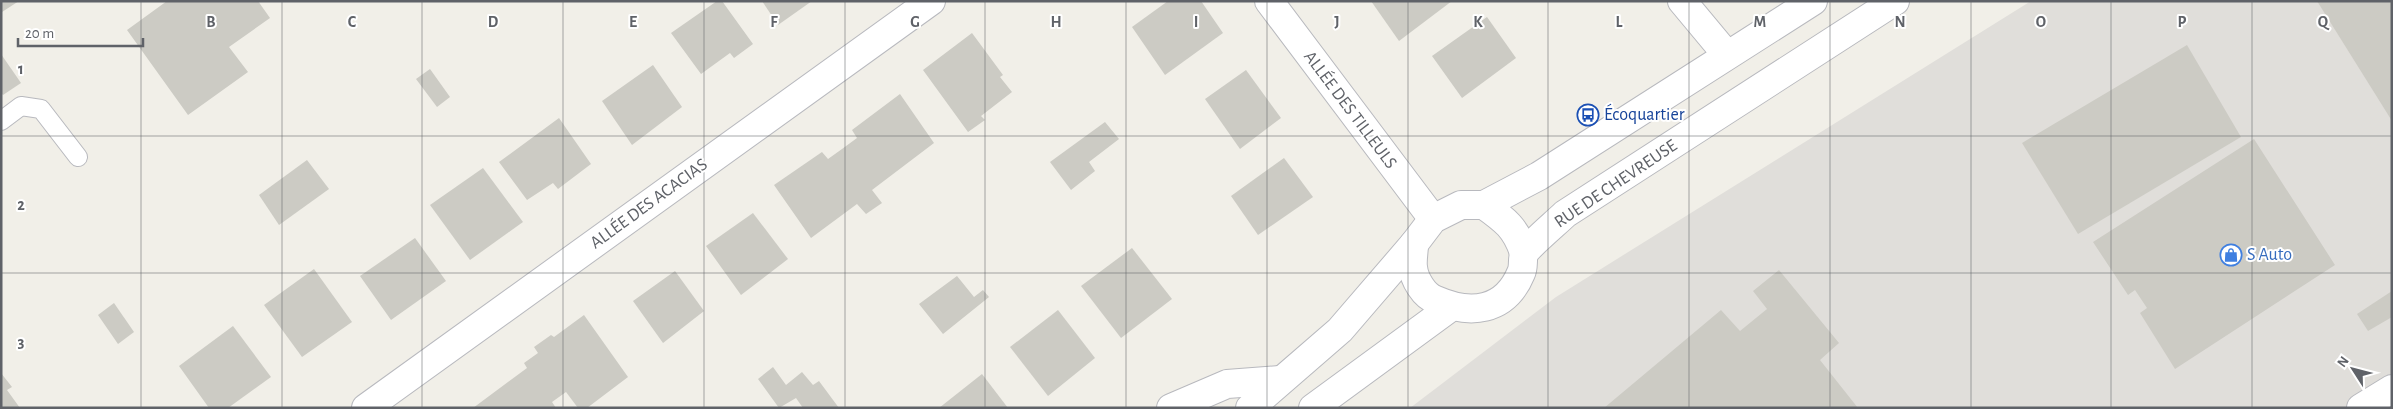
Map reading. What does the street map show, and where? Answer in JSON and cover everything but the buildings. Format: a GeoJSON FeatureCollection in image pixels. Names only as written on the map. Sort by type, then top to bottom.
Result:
{"type":"FeatureCollection","features":[{"type":"Feature","properties":{"kind":"street","name":"ALLÉE DES ACACIAS"},"geometry":{"type":"LineString","coordinates":[[366,408],[931,1]]}},
{"type":"Feature","properties":{"kind":"street","name":"ALLÉE DES TILLEULS"},"geometry":{"type":"LineString","coordinates":[[1269,1],[1433,219]]}},
{"type":"Feature","properties":{"kind":"street"},"geometry":{"type":"LineString","coordinates":[[1682,1],[1727,54]]}},
{"type":"Feature","properties":{"kind":"street"},"geometry":{"type":"LineString","coordinates":[[1250,408],[1280,380],[1340,330],[1433,219],[1461,205],[1484,205],[1539,176],[1727,54],[1813,1]]}},
{"type":"Feature","properties":{"kind":"street","name":"RUE DE CHEVREUSE"},"geometry":{"type":"LineString","coordinates":[[1524,254],[1565,214],[1895,1]]}},
{"type":"Feature","properties":{"kind":"street"},"geometry":{"type":"LineString","coordinates":[[1414,244],[1413,266],[1418,283],[1432,299],[1450,307],[1469,310],[1494,305],[1510,291],[1522,272],[1524,254],[1519,237],[1507,221],[1484,205]]}},
{"type":"Feature","properties":{"kind":"street"},"geometry":{"type":"LineString","coordinates":[[1313,408],[1450,307]]}},
{"type":"Feature","properties":{"kind":"street"},"geometry":{"type":"LineString","coordinates":[[1171,408],[1227,384],[1280,380]]}},
{"type":"Feature","properties":{"kind":"lane"},"geometry":{"type":"LineString","coordinates":[[1,121],[22,106],[42,108],[78,156]]}},
{"type":"Feature","properties":{"kind":"shaded area"},"geometry":{"type":"Polygon","coordinates":[[[2031,1],[2392,1],[2392,408],[1410,408],[1556,297],[2031,1]]]}},
{"type":"Feature","properties":{"kind":"place","name":"Écoquartier"},"geometry":{"type":"Point","coordinates":[1588,115]}},
{"type":"Feature","properties":{"kind":"place","name":"S Auto"},"geometry":{"type":"Point","coordinates":[2231,255]}}]}
